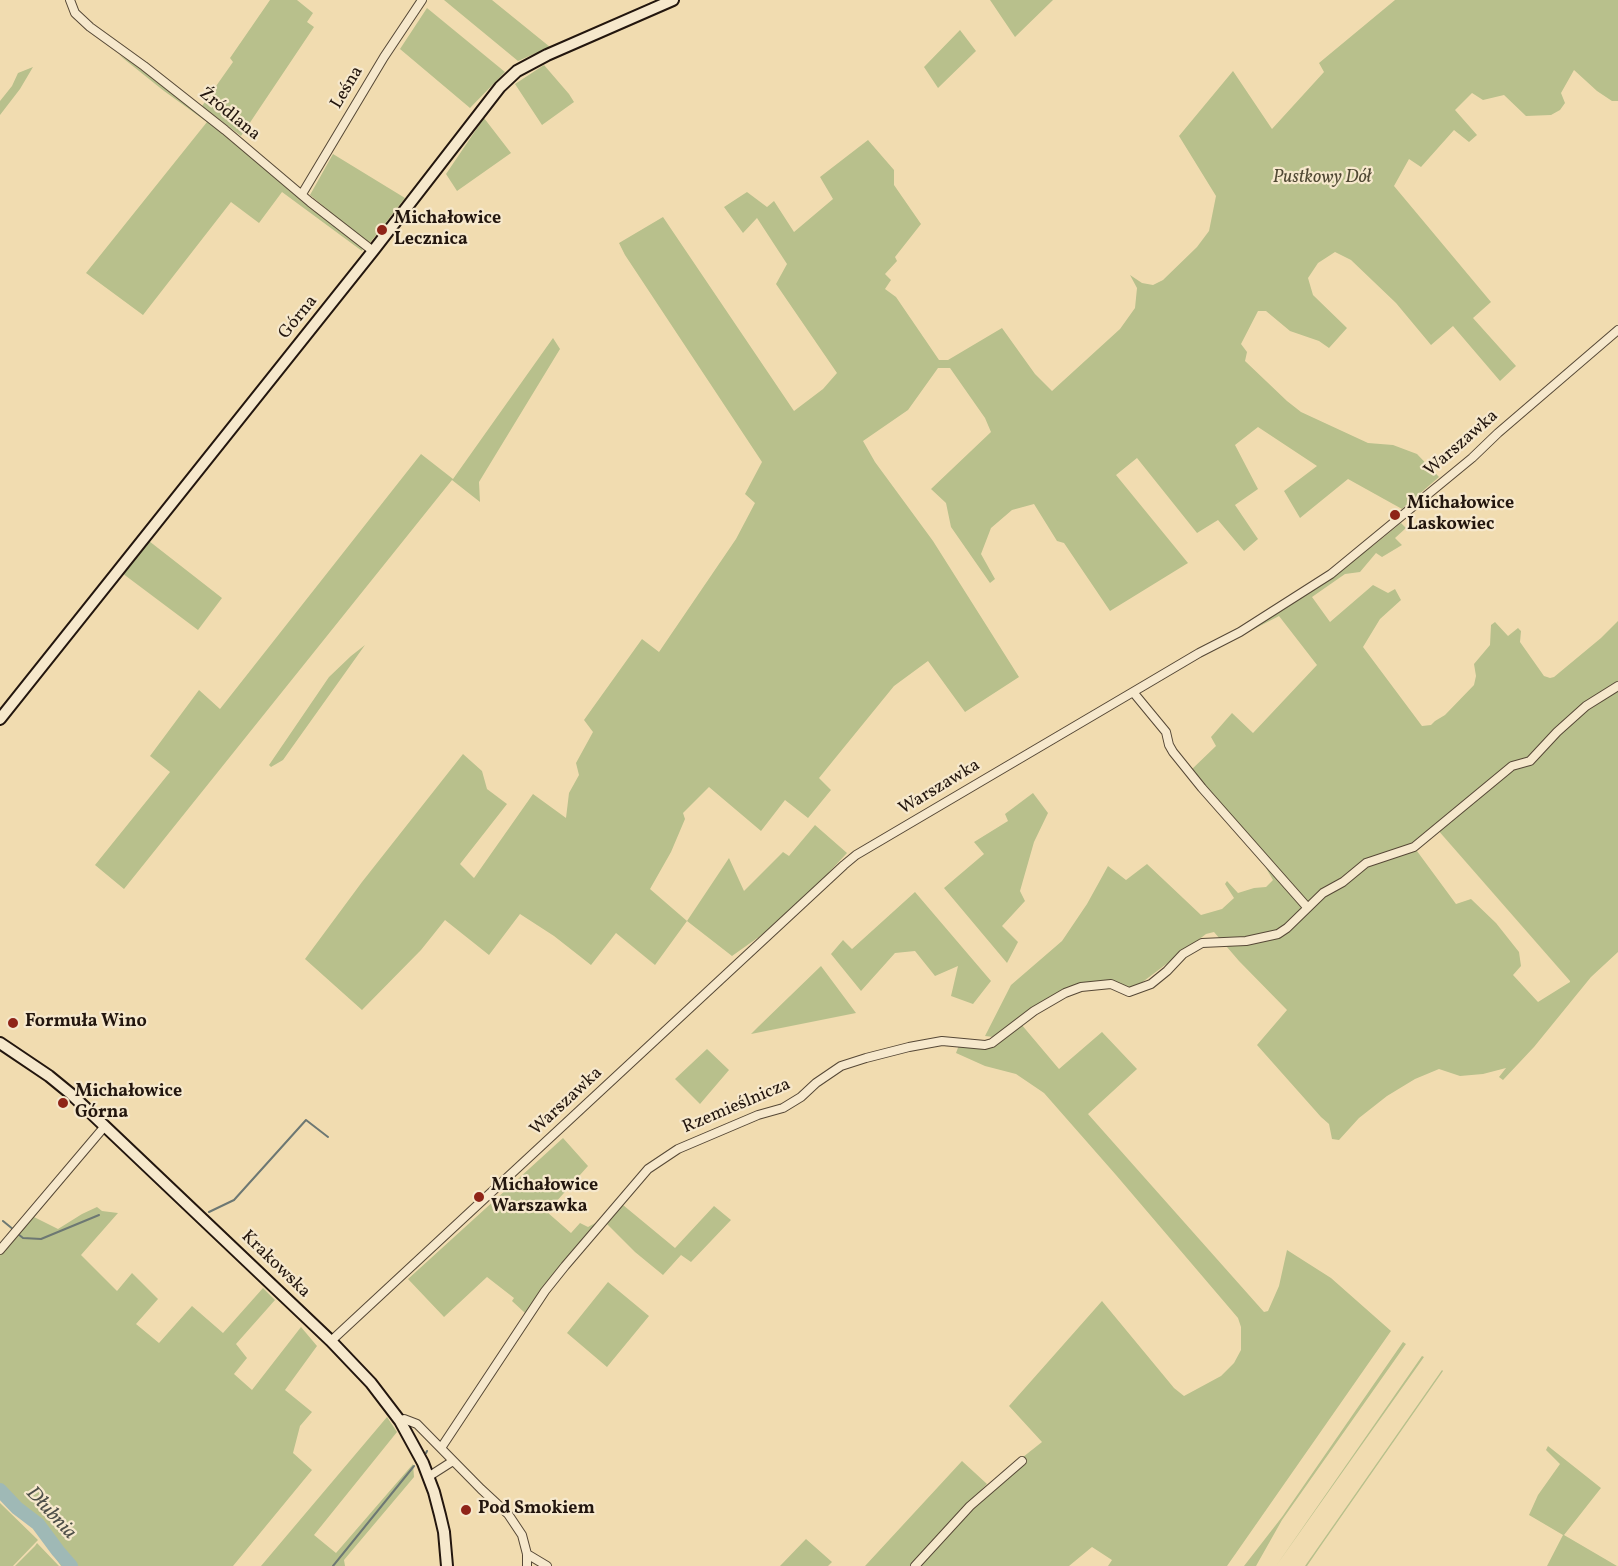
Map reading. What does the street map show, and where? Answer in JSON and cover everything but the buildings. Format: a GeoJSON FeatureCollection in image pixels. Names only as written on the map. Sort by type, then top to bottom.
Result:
{"type":"FeatureCollection","features":[{"type":"Feature","properties":{"kind":"street","name":"Źródlana"},"geometry":{"type":"LineString","coordinates":[[70,0],[75,13],[90,27],[162,80],[373,251]]}},
{"type":"Feature","properties":{"kind":"street","name":"Leśna"},"geometry":{"type":"LineString","coordinates":[[302,195],[384,57],[422,0]]}},
{"type":"Feature","properties":{"kind":"street","name":"Górna"},"geometry":{"type":"LineString","coordinates":[[0,719],[373,251],[500,87],[517,71],[547,55],[673,0]]}},
{"type":"Feature","properties":{"kind":"street","name":"Warszawka"},"geometry":{"type":"LineString","coordinates":[[331,1341],[856,855],[1199,653],[1240,632],[1331,574],[1472,458],[1618,330]]}},
{"type":"Feature","properties":{"kind":"street"},"geometry":{"type":"LineString","coordinates":[[1133,692],[1166,732],[1168,745],[1202,788],[1307,907],[1323,893],[1343,882],[1365,863],[1414,847],[1512,766],[1530,761],[1586,706],[1618,686]]}},
{"type":"Feature","properties":{"kind":"street","name":"Rzemieślnicza"},"geometry":{"type":"LineString","coordinates":[[441,1448],[545,1292],[565,1266],[648,1169],[678,1149],[758,1115],[783,1107],[801,1097],[816,1083],[841,1066],[909,1047],[942,1041],[984,1045],[992,1043],[1034,1011],[1065,993],[1081,987],[1111,984],[1129,992],[1151,984],[1183,954],[1202,943],[1246,941],[1278,934],[1307,907]]}},
{"type":"Feature","properties":{"kind":"street","name":"Krakowska"},"geometry":{"type":"LineString","coordinates":[[0,1043],[55,1081],[105,1126],[331,1341],[371,1383],[400,1421],[419,1455],[440,1515],[447,1566]]}},
{"type":"Feature","properties":{"kind":"street"},"geometry":{"type":"LineString","coordinates":[[0,1250],[105,1126]]}},
{"type":"Feature","properties":{"kind":"street"},"geometry":{"type":"LineString","coordinates":[[400,1421],[404,1419],[417,1424],[508,1514],[522,1536],[527,1554],[527,1566]]}},
{"type":"Feature","properties":{"kind":"street"},"geometry":{"type":"LineString","coordinates":[[428,1477],[453,1461]]}},
{"type":"Feature","properties":{"kind":"street"},"geometry":{"type":"LineString","coordinates":[[915,1566],[970,1506],[1022,1461]]}},
{"type":"Feature","properties":{"kind":"street"},"geometry":{"type":"LineString","coordinates":[[527,1554],[547,1566]]}},
{"type":"Feature","properties":{"kind":"green space"},"geometry":{"type":"Polygon","coordinates":[[[270,0],[297,0],[313,13],[307,22],[314,27],[241,136],[202,106],[233,62],[230,58],[270,0]]]}},
{"type":"Feature","properties":{"kind":"green space"},"geometry":{"type":"Polygon","coordinates":[[[444,0],[492,0],[550,47],[518,61],[444,0]]]}},
{"type":"Feature","properties":{"kind":"green space"},"geometry":{"type":"Polygon","coordinates":[[[990,0],[1053,0],[1015,37],[990,0]]]}},
{"type":"Feature","properties":{"kind":"green space","name":"Pustkowy Dół"},"geometry":{"type":"Polygon","coordinates":[[[1395,0],[1618,0],[1618,101],[1612,101],[1597,91],[1574,70],[1561,93],[1565,103],[1560,110],[1551,115],[1526,116],[1504,95],[1483,100],[1472,93],[1455,110],[1477,135],[1469,142],[1454,130],[1421,167],[1409,159],[1394,186],[1491,302],[1473,318],[1516,366],[1500,381],[1453,326],[1431,345],[1396,303],[1351,260],[1335,252],[1318,263],[1308,278],[1313,295],[1347,328],[1329,348],[1319,341],[1290,331],[1266,311],[1258,311],[1241,344],[1247,352],[1245,361],[1301,412],[1368,443],[1393,445],[1417,454],[1439,477],[1402,509],[1348,479],[1300,518],[1284,491],[1317,466],[1258,427],[1235,445],[1258,489],[1235,505],[1258,539],[1244,551],[1218,520],[1197,533],[1137,458],[1116,475],[1188,563],[1110,611],[1064,543],[1057,541],[1034,504],[1012,510],[991,528],[981,554],[995,579],[990,583],[951,527],[946,503],[931,489],[991,432],[985,418],[950,368],[938,368],[908,410],[863,441],[875,462],[933,541],[1019,677],[965,712],[928,661],[894,686],[819,778],[831,790],[808,818],[785,800],[761,831],[709,787],[683,813],[685,819],[671,852],[650,889],[687,921],[655,965],[616,933],[591,965],[554,936],[520,914],[489,955],[445,920],[421,950],[362,1010],[305,959],[362,882],[463,754],[482,771],[487,789],[507,804],[460,864],[474,878],[533,794],[566,818],[569,793],[579,775],[576,763],[593,732],[584,720],[642,639],[659,652],[736,539],[755,503],[745,494],[762,462],[619,243],[663,217],[794,411],[823,389],[837,373],[776,284],[787,264],[757,218],[743,233],[724,207],[747,192],[767,207],[774,201],[794,232],[833,199],[820,177],[868,140],[894,170],[894,185],[921,224],[895,257],[897,261],[885,274],[891,280],[885,289],[896,297],[939,360],[948,360],[1002,328],[1035,374],[1052,391],[1120,329],[1135,308],[1137,288],[1130,275],[1142,283],[1153,285],[1163,280],[1197,247],[1209,231],[1216,196],[1179,136],[1233,71],[1272,129],[1324,72],[1319,63],[1395,0]]]}},
{"type":"Feature","properties":{"kind":"green space"},"geometry":{"type":"Polygon","coordinates":[[[427,8],[505,72],[470,108],[400,49],[427,8]]]}},
{"type":"Feature","properties":{"kind":"green space"},"geometry":{"type":"Polygon","coordinates":[[[960,30],[976,51],[938,88],[924,67],[960,30]]]}},
{"type":"Feature","properties":{"kind":"green space"},"geometry":{"type":"Polygon","coordinates":[[[119,55],[144,69],[363,248],[362,251],[282,192],[259,223],[231,202],[143,315],[86,273],[207,122],[119,55]]]}},
{"type":"Feature","properties":{"kind":"green space"},"geometry":{"type":"Polygon","coordinates":[[[544,65],[574,102],[542,125],[515,84],[544,65]]]}},
{"type":"Feature","properties":{"kind":"green space"},"geometry":{"type":"Polygon","coordinates":[[[33,67],[0,115],[0,101],[12,86],[18,73],[33,67]]]}},
{"type":"Feature","properties":{"kind":"green space"},"geometry":{"type":"Polygon","coordinates":[[[484,118],[511,153],[457,191],[446,174],[484,118]]]}},
{"type":"Feature","properties":{"kind":"green space"},"geometry":{"type":"Polygon","coordinates":[[[333,154],[405,198],[369,244],[310,195],[333,154]]]}},
{"type":"Feature","properties":{"kind":"green space"},"geometry":{"type":"Polygon","coordinates":[[[553,338],[560,349],[479,482],[480,502],[452,480],[124,889],[95,865],[170,772],[150,756],[199,690],[220,709],[421,454],[453,479],[553,338]]]}},
{"type":"Feature","properties":{"kind":"green space"},"geometry":{"type":"Polygon","coordinates":[[[1401,523],[1406,528],[1395,538],[1402,545],[1382,557],[1376,553],[1360,572],[1345,574],[1312,597],[1330,622],[1373,585],[1388,593],[1395,589],[1401,600],[1380,619],[1363,647],[1422,726],[1431,725],[1445,715],[1474,685],[1476,676],[1474,664],[1490,645],[1491,625],[1495,622],[1508,636],[1518,628],[1521,631],[1520,642],[1544,676],[1550,678],[1601,638],[1618,621],[1618,952],[1591,977],[1534,1047],[1503,1080],[1499,1077],[1506,1068],[1483,1074],[1460,1076],[1439,1069],[1415,1079],[1387,1096],[1359,1118],[1339,1140],[1332,1139],[1329,1124],[1257,1045],[1287,1010],[1214,932],[1206,934],[1132,990],[1112,981],[1079,983],[1022,1016],[993,1037],[985,1036],[1011,985],[1062,941],[1087,904],[1108,866],[1126,880],[1147,864],[1201,915],[1222,909],[1234,898],[1225,884],[1227,881],[1238,893],[1266,887],[1273,880],[1266,868],[1268,861],[1190,771],[1216,746],[1211,737],[1232,713],[1253,733],[1317,665],[1279,616],[1231,641],[1310,591],[1401,523]],[[1437,829],[1414,847],[1456,904],[1471,899],[1496,923],[1519,952],[1521,966],[1513,975],[1538,1002],[1570,981],[1437,829]]]}},
{"type":"Feature","properties":{"kind":"green space"},"geometry":{"type":"Polygon","coordinates":[[[149,541],[222,598],[198,630],[122,573],[149,541]]]}},
{"type":"Feature","properties":{"kind":"green space"},"geometry":{"type":"Polygon","coordinates":[[[365,645],[283,760],[271,767],[269,765],[329,677],[365,645]]]}},
{"type":"Feature","properties":{"kind":"green space"},"geometry":{"type":"Polygon","coordinates":[[[1033,793],[1048,813],[1034,842],[1020,891],[1025,901],[1002,926],[1018,942],[1007,963],[944,888],[984,854],[974,842],[1008,821],[1005,814],[1033,793]]]}},
{"type":"Feature","properties":{"kind":"green space"},"geometry":{"type":"Polygon","coordinates":[[[815,825],[847,853],[770,929],[732,956],[687,921],[729,858],[744,891],[783,852],[789,856],[815,825]]]}},
{"type":"Feature","properties":{"kind":"green space"},"geometry":{"type":"Polygon","coordinates":[[[915,892],[991,981],[973,1004],[951,996],[958,966],[935,976],[915,951],[895,953],[861,991],[831,954],[843,940],[852,949],[915,892]]]}},
{"type":"Feature","properties":{"kind":"green space"},"geometry":{"type":"Polygon","coordinates":[[[821,966],[856,1013],[751,1034],[759,1026],[821,966]]]}},
{"type":"Feature","properties":{"kind":"green space"},"geometry":{"type":"Polygon","coordinates":[[[1021,1024],[1059,1069],[1102,1032],[1137,1069],[1088,1114],[1264,1312],[1268,1311],[1279,1286],[1287,1250],[1331,1278],[1391,1331],[1227,1566],[1108,1566],[1112,1560],[1092,1547],[1069,1566],[919,1566],[971,1509],[1026,1462],[1023,1457],[1042,1442],[1009,1406],[1102,1301],[1174,1388],[1184,1396],[1221,1376],[1234,1363],[1241,1350],[1241,1327],[1238,1318],[1044,1093],[1016,1074],[985,1066],[956,1053],[959,1045],[985,1047],[1021,1024]]]}},
{"type":"Feature","properties":{"kind":"green space"},"geometry":{"type":"Polygon","coordinates":[[[707,1049],[729,1070],[700,1104],[675,1079],[707,1049]]]}},
{"type":"Feature","properties":{"kind":"green space"},"geometry":{"type":"Polygon","coordinates":[[[563,1138],[588,1166],[547,1212],[571,1233],[580,1223],[588,1227],[601,1220],[525,1313],[512,1301],[514,1298],[487,1277],[444,1317],[408,1279],[563,1138]]]}},
{"type":"Feature","properties":{"kind":"green space"},"geometry":{"type":"Polygon","coordinates":[[[623,1205],[675,1248],[714,1206],[731,1220],[691,1262],[681,1255],[663,1275],[635,1252],[607,1224],[623,1205]]]}},
{"type":"Feature","properties":{"kind":"green space"},"geometry":{"type":"Polygon","coordinates":[[[97,1207],[102,1211],[118,1213],[81,1255],[117,1291],[132,1273],[158,1299],[136,1324],[159,1343],[192,1306],[223,1333],[263,1288],[275,1300],[236,1344],[247,1358],[234,1374],[252,1390],[301,1327],[317,1346],[285,1390],[312,1412],[300,1426],[293,1453],[312,1470],[233,1566],[61,1566],[28,1522],[0,1498],[0,1255],[32,1216],[58,1229],[97,1207]]]}},
{"type":"Feature","properties":{"kind":"green space"},"geometry":{"type":"Polygon","coordinates":[[[608,1282],[649,1316],[607,1367],[567,1333],[608,1282]]]}},
{"type":"Feature","properties":{"kind":"green space"},"geometry":{"type":"Polygon","coordinates":[[[1403,1342],[1406,1344],[1282,1520],[1256,1566],[1244,1566],[1282,1517],[1403,1342]]]}},
{"type":"Feature","properties":{"kind":"green space"},"geometry":{"type":"Polygon","coordinates":[[[1422,1356],[1424,1357],[1276,1566],[1422,1356]]]}},
{"type":"Feature","properties":{"kind":"green space"},"geometry":{"type":"Polygon","coordinates":[[[1442,1370],[1307,1566],[1305,1566],[1442,1370]]]}},
{"type":"Feature","properties":{"kind":"green space"},"geometry":{"type":"Polygon","coordinates":[[[387,1417],[397,1432],[314,1535],[336,1553],[413,1464],[414,1477],[344,1560],[345,1566],[261,1566],[387,1417]]]}},
{"type":"Feature","properties":{"kind":"green space"},"geometry":{"type":"Polygon","coordinates":[[[1548,1446],[1601,1488],[1564,1535],[1617,1566],[1547,1566],[1563,1535],[1529,1515],[1538,1495],[1560,1464],[1546,1450],[1548,1446]]]}},
{"type":"Feature","properties":{"kind":"green space"},"geometry":{"type":"Polygon","coordinates":[[[962,1461],[987,1484],[912,1566],[865,1566],[962,1461]]]}},
{"type":"Feature","properties":{"kind":"green space"},"geometry":{"type":"Polygon","coordinates":[[[0,1503],[38,1540],[13,1566],[0,1566],[0,1503]]]}},
{"type":"Feature","properties":{"kind":"green space"},"geometry":{"type":"Polygon","coordinates":[[[806,1539],[832,1562],[828,1566],[780,1566],[806,1539]]]}},
{"type":"Feature","properties":{"kind":"green space"},"geometry":{"type":"Polygon","coordinates":[[[37,1543],[59,1566],[15,1566],[35,1546],[37,1543]]]}},
{"type":"Feature","properties":{"kind":"waterway"},"geometry":{"type":"LineString","coordinates":[[209,1212],[234,1200],[306,1120],[328,1137]]}},
{"type":"Feature","properties":{"kind":"waterway"},"geometry":{"type":"LineString","coordinates":[[18,1234],[23,1238],[41,1239],[99,1215]]}},
{"type":"Feature","properties":{"kind":"waterway"},"geometry":{"type":"LineString","coordinates":[[3,1221],[14,1230]]}},
{"type":"Feature","properties":{"kind":"waterway"},"geometry":{"type":"LineString","coordinates":[[333,1566],[414,1466]]}},
{"type":"Feature","properties":{"kind":"waterway","name":"Dłubnia"},"geometry":{"type":"LineString","coordinates":[[0,1490],[17,1508],[38,1524],[71,1566]]}},
{"type":"Feature","properties":{"kind":"place","name":"Michałowice Lecznica"},"geometry":{"type":"Point","coordinates":[382,230]}},
{"type":"Feature","properties":{"kind":"place","name":"Michałowice Laskowiec"},"geometry":{"type":"Point","coordinates":[1395,515]}},
{"type":"Feature","properties":{"kind":"place","name":"Formuła Wino"},"geometry":{"type":"Point","coordinates":[13,1023]}},
{"type":"Feature","properties":{"kind":"place","name":"Michałowice Górna"},"geometry":{"type":"Point","coordinates":[63,1103]}},
{"type":"Feature","properties":{"kind":"place","name":"Michałowice Warszawka"},"geometry":{"type":"Point","coordinates":[479,1197]}},
{"type":"Feature","properties":{"kind":"place","name":"Pod Smokiem"},"geometry":{"type":"Point","coordinates":[466,1510]}}]}
